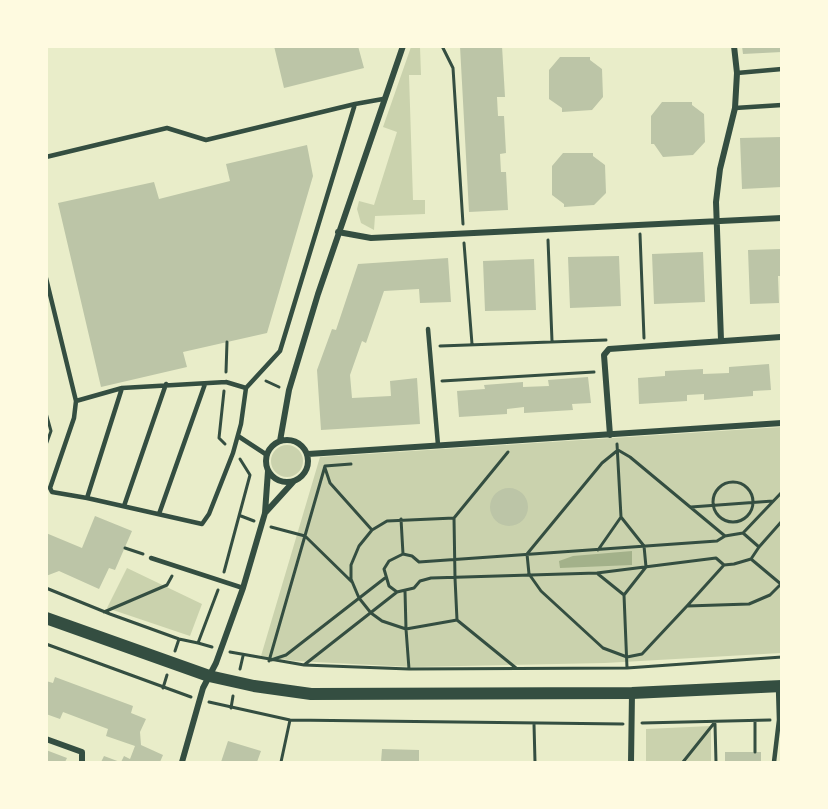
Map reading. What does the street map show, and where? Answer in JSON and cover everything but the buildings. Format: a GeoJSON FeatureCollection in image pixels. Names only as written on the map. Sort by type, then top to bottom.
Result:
{"type":"FeatureCollection","features":[{"type":"Feature","properties":{"kind":"main road"},"geometry":{"type":"LineString","coordinates":[[46,618],[209,676],[277,690],[334,696],[632,693],[780,686]]}},
{"type":"Feature","properties":{"kind":"street"},"geometry":{"type":"LineString","coordinates":[[280,441],[289,390],[338,232],[402,46]]}},
{"type":"Feature","properties":{"kind":"street"},"geometry":{"type":"LineString","coordinates":[[721,340],[717,220],[720,169],[735,108],[737,73],[734,46]]}},
{"type":"Feature","properties":{"kind":"street"},"geometry":{"type":"LineString","coordinates":[[338,232],[371,238],[547,227],[782,218]]}},
{"type":"Feature","properties":{"kind":"street"},"geometry":{"type":"LineString","coordinates":[[610,435],[604,355],[607,350],[781,337]]}},
{"type":"Feature","properties":{"kind":"street"},"geometry":{"type":"LineString","coordinates":[[308,454],[782,423]]}},
{"type":"Feature","properties":{"kind":"street"},"geometry":{"type":"LineString","coordinates":[[182,762],[199,700],[228,634],[265,513],[267,455],[272,446],[280,441],[287,440],[300,444],[308,454],[308,468],[265,513]]}},
{"type":"Feature","properties":{"kind":"street"},"geometry":{"type":"LineString","coordinates":[[268,471],[281,482],[294,481]]}},
{"type":"Feature","properties":{"kind":"street"},"geometry":{"type":"LineString","coordinates":[[631,762],[632,693]]}},
{"type":"Feature","properties":{"kind":"street"},"geometry":{"type":"LineString","coordinates":[[46,739],[82,752],[82,762]]}},
{"type":"Feature","properties":{"kind":"lane"},"geometry":{"type":"LineString","coordinates":[[737,73],[782,69]]}},
{"type":"Feature","properties":{"kind":"lane"},"geometry":{"type":"LineString","coordinates":[[46,157],[167,128],[206,140],[355,104],[363,100],[383,99]]}},
{"type":"Feature","properties":{"kind":"lane"},"geometry":{"type":"LineString","coordinates":[[46,278],[76,401],[74,418],[50,488],[52,492],[202,524],[209,514],[238,436],[246,388],[280,351],[355,104]]}},
{"type":"Feature","properties":{"kind":"lane"},"geometry":{"type":"LineString","coordinates":[[735,108],[782,105]]}},
{"type":"Feature","properties":{"kind":"lane"},"geometry":{"type":"LineString","coordinates":[[428,329],[438,445]]}},
{"type":"Feature","properties":{"kind":"lane"},"geometry":{"type":"LineString","coordinates":[[76,401],[122,388],[165,384],[226,382],[246,388]]}},
{"type":"Feature","properties":{"kind":"lane"},"geometry":{"type":"LineString","coordinates":[[124,506],[165,384]]}},
{"type":"Feature","properties":{"kind":"lane"},"geometry":{"type":"LineString","coordinates":[[159,514],[205,384]]}},
{"type":"Feature","properties":{"kind":"lane"},"geometry":{"type":"LineString","coordinates":[[87,498],[122,388]]}},
{"type":"Feature","properties":{"kind":"lane"},"geometry":{"type":"LineString","coordinates":[[238,436],[267,455]]}},
{"type":"Feature","properties":{"kind":"lane"},"geometry":{"type":"LineString","coordinates":[[151,558],[243,588]]}},
{"type":"Feature","properties":{"kind":"lane"},"geometry":{"type":"LineString","coordinates":[[774,762],[780,686]]}},
{"type":"Feature","properties":{"kind":"path"},"geometry":{"type":"LineString","coordinates":[[442,46],[453,68],[472,344]]}},
{"type":"Feature","properties":{"kind":"path"},"geometry":{"type":"LineString","coordinates":[[639,224],[644,346]]}},
{"type":"Feature","properties":{"kind":"path"},"geometry":{"type":"LineString","coordinates":[[547,227],[552,340]]}},
{"type":"Feature","properties":{"kind":"path"},"geometry":{"type":"LineString","coordinates":[[430,346],[606,338],[607,350]]}},
{"type":"Feature","properties":{"kind":"path"},"geometry":{"type":"LineString","coordinates":[[433,382],[605,372]]}},
{"type":"Feature","properties":{"kind":"path"},"geometry":{"type":"LineString","coordinates":[[258,375],[277,387],[289,390]]}},
{"type":"Feature","properties":{"kind":"path"},"geometry":{"type":"LineString","coordinates":[[46,413],[51,432],[46,445]]}},
{"type":"Feature","properties":{"kind":"path"},"geometry":{"type":"LineString","coordinates":[[617,441],[621,517],[644,546],[646,567],[624,595],[627,668]]}},
{"type":"Feature","properties":{"kind":"path"},"geometry":{"type":"LineString","coordinates":[[500,449],[512,448],[454,518],[457,620],[517,669]]}},
{"type":"Feature","properties":{"kind":"path"},"geometry":{"type":"LineString","coordinates":[[618,450],[630,457],[725,536]]}},
{"type":"Feature","properties":{"kind":"path"},"geometry":{"type":"LineString","coordinates":[[618,450],[602,463],[527,554],[530,574],[541,591],[603,648],[627,657],[642,654],[724,565],[751,559],[782,521]]}},
{"type":"Feature","properties":{"kind":"path"},"geometry":{"type":"LineString","coordinates":[[321,454],[330,483],[372,530]]}},
{"type":"Feature","properties":{"kind":"path"},"geometry":{"type":"LineString","coordinates":[[324,466],[360,463]]}},
{"type":"Feature","properties":{"kind":"path"},"geometry":{"type":"LineString","coordinates":[[269,661],[324,466]]}},
{"type":"Feature","properties":{"kind":"path"},"geometry":{"type":"LineString","coordinates":[[742,483],[750,490],[752,502],[752,511],[745,520],[724,521],[716,514],[713,496],[721,485],[742,483]]}},
{"type":"Feature","properties":{"kind":"path"},"geometry":{"type":"LineString","coordinates":[[397,592],[389,586],[384,569],[389,561],[403,554],[412,556],[419,562],[717,541],[725,536],[743,533],[782,492]]}},
{"type":"Feature","properties":{"kind":"path"},"geometry":{"type":"LineString","coordinates":[[690,507],[773,501]]}},
{"type":"Feature","properties":{"kind":"path"},"geometry":{"type":"LineString","coordinates":[[46,588],[104,612],[179,639],[198,643],[222,580],[241,516]]}},
{"type":"Feature","properties":{"kind":"path"},"geometry":{"type":"LineString","coordinates":[[598,550],[621,517]]}},
{"type":"Feature","properties":{"kind":"path"},"geometry":{"type":"LineString","coordinates":[[454,518],[387,521],[372,530],[359,546],[351,566],[353,583],[359,598],[371,613],[382,621],[406,629],[457,620]]}},
{"type":"Feature","properties":{"kind":"path"},"geometry":{"type":"LineString","coordinates":[[401,519],[403,554]]}},
{"type":"Feature","properties":{"kind":"path"},"geometry":{"type":"LineString","coordinates":[[743,533],[759,547]]}},
{"type":"Feature","properties":{"kind":"path"},"geometry":{"type":"LineString","coordinates":[[305,536],[353,583]]}},
{"type":"Feature","properties":{"kind":"path"},"geometry":{"type":"LineString","coordinates":[[125,548],[151,558]]}},
{"type":"Feature","properties":{"kind":"path"},"geometry":{"type":"LineString","coordinates":[[304,665],[397,592],[405,591],[431,578],[597,573],[716,558],[724,565]]}},
{"type":"Feature","properties":{"kind":"path"},"geometry":{"type":"LineString","coordinates":[[687,606],[749,604],[770,594],[781,584],[751,559]]}},
{"type":"Feature","properties":{"kind":"path"},"geometry":{"type":"LineString","coordinates":[[104,612],[168,585],[176,566]]}},
{"type":"Feature","properties":{"kind":"path"},"geometry":{"type":"LineString","coordinates":[[597,573],[624,595]]}},
{"type":"Feature","properties":{"kind":"path"},"geometry":{"type":"LineString","coordinates":[[269,661],[286,655],[385,578]]}},
{"type":"Feature","properties":{"kind":"path"},"geometry":{"type":"LineString","coordinates":[[405,591],[409,669]]}},
{"type":"Feature","properties":{"kind":"path"},"geometry":{"type":"LineString","coordinates":[[46,644],[163,689],[199,700],[290,720],[534,724],[779,720]]}},
{"type":"Feature","properties":{"kind":"path"},"geometry":{"type":"LineString","coordinates":[[269,661],[304,665],[409,669],[517,669],[627,668],[782,657]]}},
{"type":"Feature","properties":{"kind":"path"},"geometry":{"type":"LineString","coordinates":[[281,762],[290,720]]}},
{"type":"Feature","properties":{"kind":"path"},"geometry":{"type":"LineString","coordinates":[[755,720],[755,752]]}},
{"type":"Feature","properties":{"kind":"path"},"geometry":{"type":"LineString","coordinates":[[683,762],[715,722]]}},
{"type":"Feature","properties":{"kind":"path"},"geometry":{"type":"LineString","coordinates":[[715,722],[716,762]]}},
{"type":"Feature","properties":{"kind":"path"},"geometry":{"type":"LineString","coordinates":[[534,724],[535,762]]}},
{"type":"Feature","properties":{"kind":"shaded area"},"geometry":{"type":"Polygon","coordinates":[[[411,47],[420,47],[421,75],[409,75],[413,200],[425,200],[425,214],[375,216],[374,230],[361,223],[357,209],[359,201],[374,205],[397,132],[383,127],[411,47]]]}},
{"type":"Feature","properties":{"kind":"shaded area"},"geometry":{"type":"Polygon","coordinates":[[[781,427],[781,653],[605,663],[412,667],[295,661],[261,656],[320,457],[781,427]]]}},
{"type":"Feature","properties":{"kind":"shaded area"},"geometry":{"type":"Polygon","coordinates":[[[287,445],[298,450],[303,461],[298,472],[287,477],[276,472],[271,461],[276,450],[287,445]]]}},
{"type":"Feature","properties":{"kind":"shaded area"},"geometry":{"type":"Polygon","coordinates":[[[632,551],[632,565],[560,568],[559,561],[573,556],[632,551]]]}},
{"type":"Feature","properties":{"kind":"shaded area"},"geometry":{"type":"Polygon","coordinates":[[[127,568],[202,604],[190,636],[107,608],[127,568]]]}},
{"type":"Feature","properties":{"kind":"shaded area"},"geometry":{"type":"Polygon","coordinates":[[[711,726],[711,762],[646,762],[646,729],[711,726]]]}}]}
